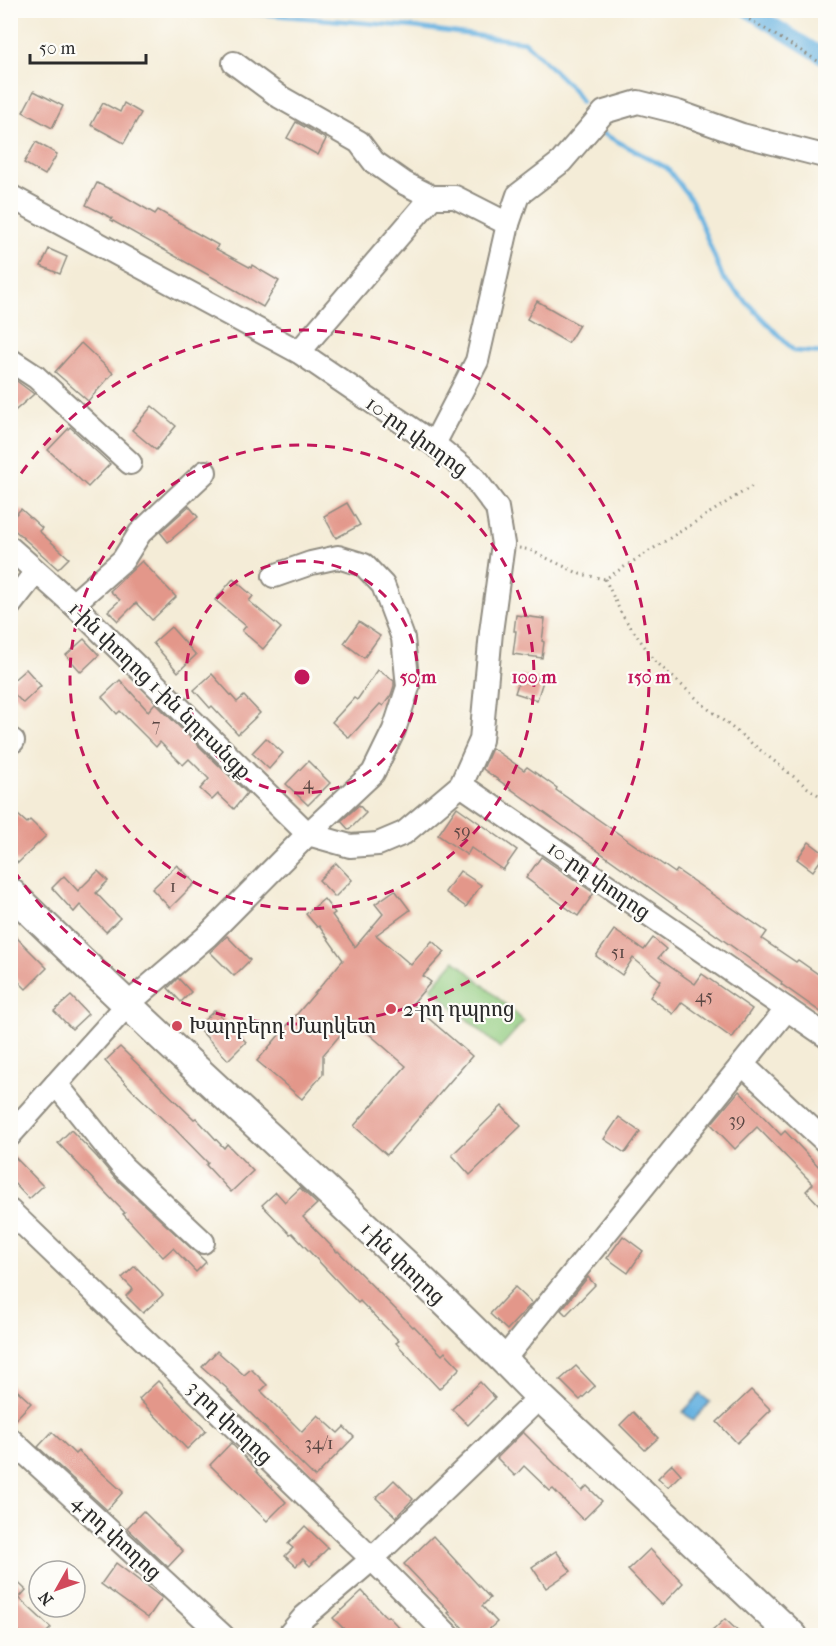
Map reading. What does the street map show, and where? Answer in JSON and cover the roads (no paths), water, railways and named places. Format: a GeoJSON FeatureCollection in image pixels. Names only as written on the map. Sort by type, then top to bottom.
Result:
{"type":"FeatureCollection","features":[{"type":"Feature","properties":{"kind":"main road","name":"1-ին փողոց"},"geometry":{"type":"LineString","coordinates":[[10,892],[374,1234],[504,1359],[540,1397],[793,1635]]}},
{"type":"Feature","properties":{"kind":"street"},"geometry":{"type":"LineString","coordinates":[[234,63],[280,97],[359,142],[374,162],[404,183],[432,197],[455,197],[508,224]]}},
{"type":"Feature","properties":{"kind":"street"},"geometry":{"type":"LineString","coordinates":[[434,444],[477,361],[508,224],[518,195],[561,162],[604,112],[638,102],[678,112],[742,135],[825,155]]}},
{"type":"Feature","properties":{"kind":"street","name":"10-րդ փողոց"},"geometry":{"type":"LineString","coordinates":[[10,196],[299,352],[434,444],[471,474],[496,508],[503,544],[491,632],[481,740],[461,785],[825,1036]]}},
{"type":"Feature","properties":{"kind":"street"},"geometry":{"type":"LineString","coordinates":[[299,352],[432,197]]}},
{"type":"Feature","properties":{"kind":"street"},"geometry":{"type":"LineString","coordinates":[[10,360],[36,377],[130,463]]}},
{"type":"Feature","properties":{"kind":"street"},"geometry":{"type":"LineString","coordinates":[[73,604],[123,560],[140,533],[205,472]]}},
{"type":"Feature","properties":{"kind":"street","name":"1-ին փողոց 1-ին նրբանցք"},"geometry":{"type":"LineString","coordinates":[[10,548],[73,604],[308,834]]}},
{"type":"Feature","properties":{"kind":"street"},"geometry":{"type":"LineString","coordinates":[[10,1135],[128,1005],[206,937],[308,834],[373,773],[394,730],[408,687],[403,638],[383,585],[364,565],[338,557],[311,563],[274,576]]}},
{"type":"Feature","properties":{"kind":"street"},"geometry":{"type":"LineString","coordinates":[[10,604],[36,572]]}},
{"type":"Feature","properties":{"kind":"street"},"geometry":{"type":"LineString","coordinates":[[308,834],[350,846],[378,844],[404,833],[461,785]]}},
{"type":"Feature","properties":{"kind":"street"},"geometry":{"type":"LineString","coordinates":[[504,1359],[787,1009]]}},
{"type":"Feature","properties":{"kind":"street"},"geometry":{"type":"LineString","coordinates":[[743,1065],[825,1142]]}},
{"type":"Feature","properties":{"kind":"street"},"geometry":{"type":"LineString","coordinates":[[56,1084],[122,1166],[203,1242]]}},
{"type":"Feature","properties":{"kind":"street","name":"3-րդ փողոց"},"geometry":{"type":"LineString","coordinates":[[10,1211],[449,1635]]}},
{"type":"Feature","properties":{"kind":"street"},"geometry":{"type":"LineString","coordinates":[[288,1635],[304,1617],[372,1559],[540,1397]]}},
{"type":"Feature","properties":{"kind":"street","name":"4-րդ փողոց"},"geometry":{"type":"LineString","coordinates":[[10,1439],[223,1635]]}},
{"type":"Feature","properties":{"kind":"water"},"geometry":{"type":"Polygon","coordinates":[[[700,1394],[710,1402],[693,1421],[683,1412],[700,1394]]]}},
{"type":"Feature","properties":{"kind":"waterway"},"geometry":{"type":"LineString","coordinates":[[212,10],[413,27],[525,42],[573,89],[581,102]]}},
{"type":"Feature","properties":{"kind":"waterway"},"geometry":{"type":"LineString","coordinates":[[748,10],[826,58]]}},
{"type":"Feature","properties":{"kind":"waterway"},"geometry":{"type":"LineString","coordinates":[[598,131],[667,168],[692,201],[723,278],[794,351],[826,353]]}},
{"type":"Feature","properties":{"kind":"place","name":"2-րդ դպրոց"},"geometry":{"type":"Point","coordinates":[391,1009]}},
{"type":"Feature","properties":{"kind":"place","name":"Խարբերդ Մարկետ"},"geometry":{"type":"Point","coordinates":[177,1026]}}]}
